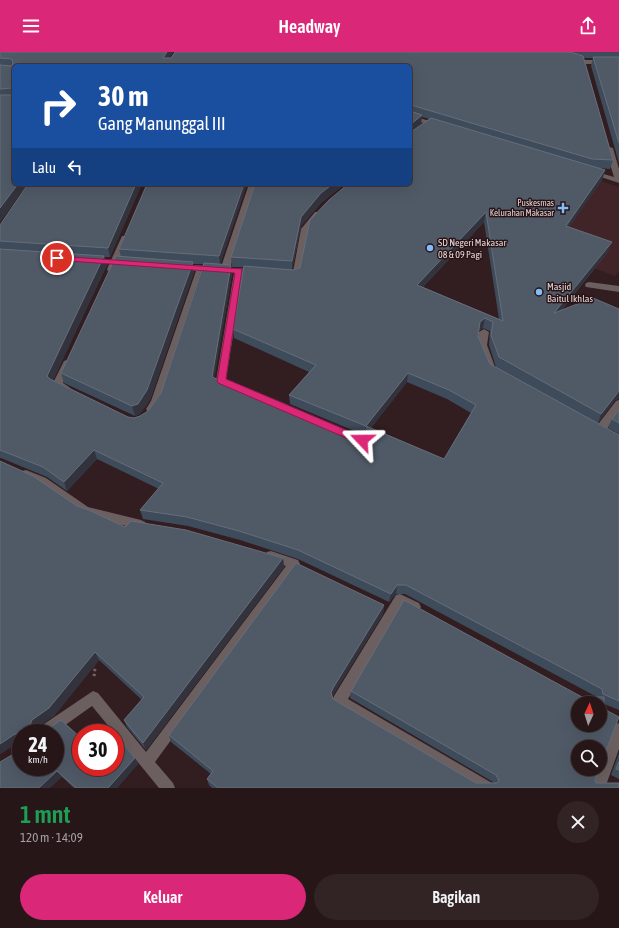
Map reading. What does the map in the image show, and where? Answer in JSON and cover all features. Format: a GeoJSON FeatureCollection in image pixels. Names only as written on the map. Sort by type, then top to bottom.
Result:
{"type":"FeatureCollection","features":[{"type":"Feature","properties":{"kind":"street"},"geometry":{"type":"LineString","coordinates":[[564,56],[585,62],[619,62]]}},
{"type":"Feature","properties":{"kind":"street"},"geometry":{"type":"LineString","coordinates":[[585,62],[587,69]]}},
{"type":"Feature","properties":{"kind":"street"},"geometry":{"type":"LineString","coordinates":[[412,118],[444,128]]}},
{"type":"Feature","properties":{"kind":"street"},"geometry":{"type":"LineString","coordinates":[[420,131],[429,123]]}},
{"type":"Feature","properties":{"kind":"street"},"geometry":{"type":"LineString","coordinates":[[608,143],[619,181]]}},
{"type":"Feature","properties":{"kind":"street"},"geometry":{"type":"LineString","coordinates":[[583,170],[619,181]]}},
{"type":"Feature","properties":{"kind":"street"},"geometry":{"type":"LineString","coordinates":[[225,269],[253,186]]}},
{"type":"Feature","properties":{"kind":"street"},"geometry":{"type":"LineString","coordinates":[[280,274],[297,274],[305,229],[325,206]]}},
{"type":"Feature","properties":{"kind":"street"},"geometry":{"type":"LineString","coordinates":[[108,277],[129,228]]}},
{"type":"Feature","properties":{"kind":"street"},"geometry":{"type":"LineString","coordinates":[[170,266],[262,272]]}},
{"type":"Feature","properties":{"kind":"street"},"geometry":{"type":"LineString","coordinates":[[145,418],[156,402],[201,268]]}},
{"type":"Feature","properties":{"kind":"street"},"geometry":{"type":"LineString","coordinates":[[239,271],[221,381],[291,411]]}},
{"type":"Feature","properties":{"kind":"street"},"geometry":{"type":"LineString","coordinates":[[589,285],[619,289]]}},
{"type":"Feature","properties":{"kind":"street"},"geometry":{"type":"LineString","coordinates":[[484,332],[482,346],[491,370],[497,373]]}},
{"type":"Feature","properties":{"kind":"street"},"geometry":{"type":"LineString","coordinates":[[70,356],[57,385],[78,395]]}},
{"type":"Feature","properties":{"kind":"street"},"geometry":{"type":"LineString","coordinates":[[600,430],[619,404]]}},
{"type":"Feature","properties":{"kind":"street"},"geometry":{"type":"LineString","coordinates":[[14,469],[42,481],[85,511],[153,527]]}},
{"type":"Feature","properties":{"kind":"street"},"geometry":{"type":"LineString","coordinates":[[260,552],[308,570]]}},
{"type":"Feature","properties":{"kind":"street"},"geometry":{"type":"LineString","coordinates":[[146,763],[294,564]]}},
{"type":"Feature","properties":{"kind":"street"},"geometry":{"type":"LineString","coordinates":[[428,614],[400,599],[389,609],[339,701],[487,788]]}},
{"type":"Feature","properties":{"kind":"street"},"geometry":{"type":"LineString","coordinates":[[56,724],[93,697],[168,788]]}},
{"type":"Feature","properties":{"kind":"street"},"geometry":{"type":"LineString","coordinates":[[604,784],[619,730]]}},
{"type":"Feature","properties":{"kind":"path"},"geometry":{"type":"LineString","coordinates":[[90,663],[95,668],[93,697]]}},
{"type":"Feature","properties":{"kind":"shaded area","name":"Puskesmas Kelurahan Makasar"},"geometry":{"type":"Polygon","coordinates":[[[547,163],[619,187],[619,271],[615,276],[488,229],[547,163]]]}},
{"type":"Feature","properties":{"kind":"building"},"geometry":{"type":"Polygon","coordinates":[[[0,52],[167,52],[163,58],[171,58],[175,52],[570,52],[583,56],[613,160],[592,159],[412,105],[412,64],[13,64],[12,59],[0,58],[0,52]]]}},
{"type":"Feature","properties":{"kind":"building"},"geometry":{"type":"Polygon","coordinates":[[[593,57],[619,57],[619,143],[593,57]]]}},
{"type":"Feature","properties":{"kind":"building"},"geometry":{"type":"Polygon","coordinates":[[[0,65],[12,65],[12,88],[0,89],[0,65]]]}},
{"type":"Feature","properties":{"kind":"building"},"geometry":{"type":"Polygon","coordinates":[[[0,95],[12,95],[12,186],[16,186],[0,208],[0,95]]]}},
{"type":"Feature","properties":{"kind":"building"},"geometry":{"type":"Polygon","coordinates":[[[412,112],[422,115],[412,123],[412,112]]]}},
{"type":"Feature","properties":{"kind":"building"},"geometry":{"type":"Polygon","coordinates":[[[431,118],[605,170],[566,226],[612,242],[554,313],[593,298],[619,309],[619,391],[601,414],[499,357],[491,335],[493,322],[485,318],[480,322],[478,336],[490,364],[619,435],[619,701],[603,694],[602,689],[406,585],[397,585],[391,594],[298,550],[239,531],[187,517],[140,510],[163,483],[94,450],[64,482],[43,467],[0,450],[0,249],[104,256],[47,376],[50,379],[128,417],[134,418],[148,411],[161,393],[204,263],[231,265],[212,377],[271,402],[282,403],[357,435],[367,435],[368,430],[366,426],[289,395],[316,365],[233,329],[244,266],[293,270],[300,268],[310,220],[329,200],[346,186],[412,186],[412,131],[431,118]],[[486,212],[417,285],[503,321],[486,212]],[[408,373],[366,426],[444,459],[476,405],[449,390],[408,373]]]}},
{"type":"Feature","properties":{"kind":"building"},"geometry":{"type":"Polygon","coordinates":[[[27,186],[135,186],[108,248],[0,241],[0,225],[27,186]]]}},
{"type":"Feature","properties":{"kind":"building"},"geometry":{"type":"Polygon","coordinates":[[[146,186],[243,186],[219,256],[119,249],[146,186]]]}},
{"type":"Feature","properties":{"kind":"building"},"geometry":{"type":"Polygon","coordinates":[[[254,186],[330,186],[321,193],[301,217],[292,261],[231,257],[254,186]]]}},
{"type":"Feature","properties":{"kind":"building"},"geometry":{"type":"Polygon","coordinates":[[[116,256],[193,262],[147,390],[138,404],[132,406],[61,373],[116,256]]]}},
{"type":"Feature","properties":{"kind":"building"},"geometry":{"type":"Polygon","coordinates":[[[619,410],[619,423],[612,419],[619,410]]]}},
{"type":"Feature","properties":{"kind":"building"},"geometry":{"type":"Polygon","coordinates":[[[0,461],[33,476],[77,506],[125,527],[131,521],[186,530],[283,558],[143,743],[124,720],[144,697],[95,652],[49,708],[32,720],[30,724],[12,724],[12,736],[0,744],[0,461]]]}},
{"type":"Feature","properties":{"kind":"building"},"geometry":{"type":"Polygon","coordinates":[[[296,563],[384,605],[333,688],[331,693],[333,699],[476,783],[497,783],[499,781],[496,775],[351,691],[404,600],[580,696],[571,696],[571,732],[607,732],[607,711],[619,717],[607,749],[607,740],[571,740],[571,776],[597,776],[596,783],[619,783],[619,788],[218,788],[207,779],[213,771],[169,735],[296,563]]]}},
{"type":"Feature","properties":{"kind":"building"},"geometry":{"type":"Polygon","coordinates":[[[61,720],[72,730],[72,776],[119,776],[108,788],[76,788],[63,776],[64,776],[64,724],[55,724],[61,720]]]}},
{"type":"Feature","properties":{"kind":"building"},"geometry":{"type":"Polygon","coordinates":[[[124,745],[135,758],[124,770],[124,745]]]}},
{"type":"Feature","properties":{"kind":"building"},"geometry":{"type":"Polygon","coordinates":[[[12,755],[12,776],[52,776],[39,788],[0,788],[0,762],[12,755]]]}},
{"type":"Feature","properties":{"kind":"building"},"geometry":{"type":"Polygon","coordinates":[[[619,762],[619,770],[616,769],[619,762]]]}},
{"type":"Feature","properties":{"kind":"place","name":"Puskesmas Kelurahan Makasar"},"geometry":{"type":"Point","coordinates":[563,208]}},
{"type":"Feature","properties":{"kind":"place","name":"SD Negeri Makasar 08 & 09 Pagi"},"geometry":{"type":"Point","coordinates":[430,248]}},
{"type":"Feature","properties":{"kind":"place","name":"Masjid Baitul Ikhlas"},"geometry":{"type":"Point","coordinates":[539,292]}},
{"type":"Feature","properties":{"kind":"route"},"geometry":{"type":"LineString","coordinates":[[57,258],[239,271],[221,381],[362,440]]}}]}
